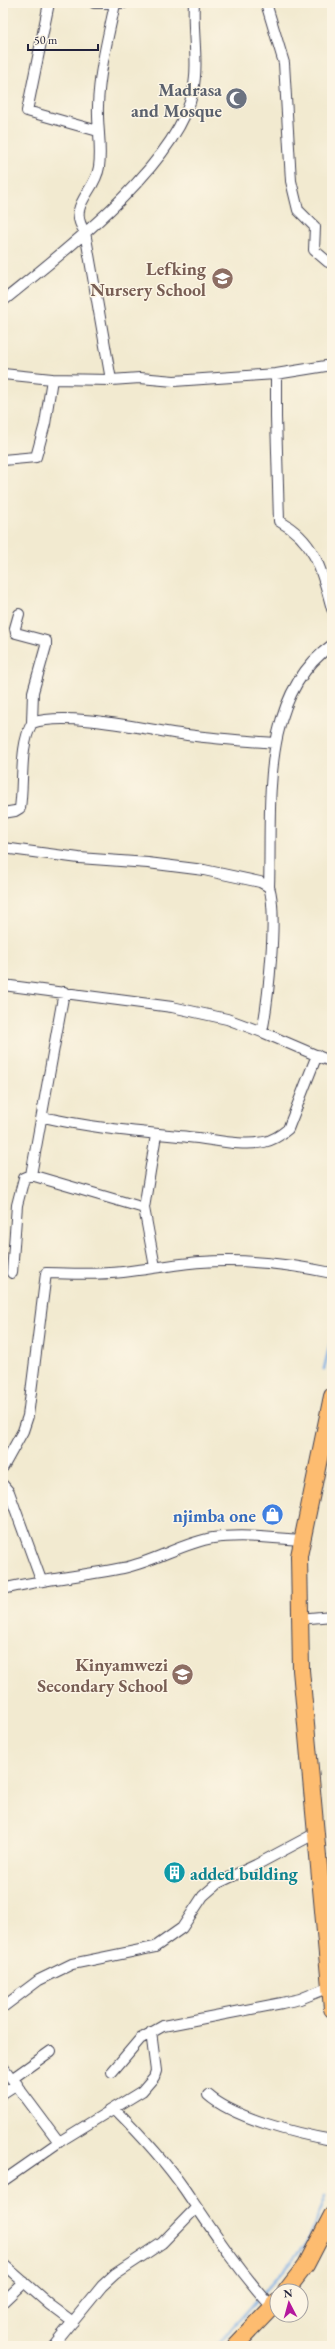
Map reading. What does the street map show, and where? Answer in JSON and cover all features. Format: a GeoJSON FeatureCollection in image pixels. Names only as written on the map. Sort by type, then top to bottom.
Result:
{"type":"FeatureCollection","features":[{"type":"Feature","properties":{"kind":"main road"},"geometry":{"type":"LineString","coordinates":[[332,1396],[299,1556],[301,1670],[332,2009]]}},
{"type":"Feature","properties":{"kind":"main road"},"geometry":{"type":"LineString","coordinates":[[292,2283],[306,2265],[332,2215]]}},
{"type":"Feature","properties":{"kind":"main road"},"geometry":{"type":"LineString","coordinates":[[235,2346],[269,2310]]}},
{"type":"Feature","properties":{"kind":"street"},"geometry":{"type":"LineString","coordinates":[[49,3],[27,111],[98,130]]}},
{"type":"Feature","properties":{"kind":"street"},"geometry":{"type":"LineString","coordinates":[[94,3],[119,3],[98,105],[99,166],[96,178],[79,208],[77,215],[85,232],[111,380]]}},
{"type":"Feature","properties":{"kind":"street"},"geometry":{"type":"LineString","coordinates":[[3,301],[85,232],[136,184],[161,155],[185,113],[193,91],[194,3]]}},
{"type":"Feature","properties":{"kind":"street"},"geometry":{"type":"LineString","coordinates":[[266,3],[284,63],[291,181],[298,210],[314,227],[314,250],[328,262],[332,262]]}},
{"type":"Feature","properties":{"kind":"street"},"geometry":{"type":"LineString","coordinates":[[3,374],[52,379],[111,380],[140,378],[174,381],[276,374],[332,365]]}},
{"type":"Feature","properties":{"kind":"street"},"geometry":{"type":"LineString","coordinates":[[276,374],[280,521],[294,529],[314,555],[321,569],[332,609]]}},
{"type":"Feature","properties":{"kind":"street"},"geometry":{"type":"LineString","coordinates":[[3,460],[36,457],[45,424],[52,379]]}},
{"type":"Feature","properties":{"kind":"street"},"geometry":{"type":"LineString","coordinates":[[3,813],[14,812],[20,808],[23,755],[28,731],[32,723],[33,692],[46,646],[46,641],[16,633],[15,628],[19,614]]}},
{"type":"Feature","properties":{"kind":"street"},"geometry":{"type":"LineString","coordinates":[[262,1032],[270,952],[272,905],[269,887],[269,810],[271,776],[276,744],[294,686],[322,652],[332,644]]}},
{"type":"Feature","properties":{"kind":"street"},"geometry":{"type":"LineString","coordinates":[[32,723],[50,718],[73,719],[189,735],[276,744]]}},
{"type":"Feature","properties":{"kind":"street"},"geometry":{"type":"LineString","coordinates":[[3,848],[78,858],[148,863],[204,870],[260,882],[269,887]]}},
{"type":"Feature","properties":{"kind":"street"},"geometry":{"type":"LineString","coordinates":[[3,984],[172,1007],[227,1019],[262,1032],[332,1062]]}},
{"type":"Feature","properties":{"kind":"street"},"geometry":{"type":"LineString","coordinates":[[31,1175],[43,1116],[64,992]]}},
{"type":"Feature","properties":{"kind":"street"},"geometry":{"type":"LineString","coordinates":[[43,1116],[83,1126],[156,1135],[244,1143],[264,1142],[274,1139],[288,1129],[317,1055]]}},
{"type":"Feature","properties":{"kind":"street"},"geometry":{"type":"LineString","coordinates":[[155,1268],[144,1208],[156,1135]]}},
{"type":"Feature","properties":{"kind":"street"},"geometry":{"type":"LineString","coordinates":[[12,1273],[17,1206],[24,1178],[31,1175],[144,1208]]}},
{"type":"Feature","properties":{"kind":"street"},"geometry":{"type":"LineString","coordinates":[[3,1467],[23,1431],[28,1416],[46,1273],[85,1275],[202,1262],[239,1262],[311,1268],[332,1273]]}},
{"type":"Feature","properties":{"kind":"street"},"geometry":{"type":"LineString","coordinates":[[3,1485],[9,1492],[40,1580]]}},
{"type":"Feature","properties":{"kind":"street"},"geometry":{"type":"LineString","coordinates":[[3,1589],[40,1580],[126,1567],[213,1538],[236,1537],[302,1540]]}},
{"type":"Feature","properties":{"kind":"street"},"geometry":{"type":"LineString","coordinates":[[299,1619],[332,1616]]}},
{"type":"Feature","properties":{"kind":"street"},"geometry":{"type":"LineString","coordinates":[[3,2007],[39,1980],[72,1964],[155,1947],[182,1928],[203,1896],[218,1882],[256,1865],[316,1833]]}},
{"type":"Feature","properties":{"kind":"street"},"geometry":{"type":"LineString","coordinates":[[112,2072],[140,2039],[163,2026],[186,2020],[300,1999],[330,1987]]}},
{"type":"Feature","properties":{"kind":"street"},"geometry":{"type":"LineString","coordinates":[[3,2181],[59,2142],[115,2109],[142,2091],[154,2077],[156,2061],[151,2032]]}},
{"type":"Feature","properties":{"kind":"street"},"geometry":{"type":"LineString","coordinates":[[3,2093],[15,2081],[52,2051]]}},
{"type":"Feature","properties":{"kind":"street"},"geometry":{"type":"LineString","coordinates":[[3,2067],[15,2081],[59,2142]]}},
{"type":"Feature","properties":{"kind":"street"},"geometry":{"type":"LineString","coordinates":[[208,2094],[218,2104],[262,2121],[302,2134],[332,2140]]}},
{"type":"Feature","properties":{"kind":"street"},"geometry":{"type":"LineString","coordinates":[[115,2109],[161,2160],[218,2240],[269,2297]]}},
{"type":"Feature","properties":{"kind":"street"},"geometry":{"type":"LineString","coordinates":[[53,2346],[102,2286],[115,2274],[162,2243],[196,2208]]}},
{"type":"Feature","properties":{"kind":"street"},"geometry":{"type":"LineString","coordinates":[[3,2264],[50,2305],[73,2322]]}},
{"type":"Feature","properties":{"kind":"street"},"geometry":{"type":"LineString","coordinates":[[3,2302],[24,2282]]}},
{"type":"Feature","properties":{"kind":"waterway"},"geometry":{"type":"LineString","coordinates":[[324,1369],[332,1335]]}},
{"type":"Feature","properties":{"kind":"waterway"},"geometry":{"type":"LineString","coordinates":[[216,2346],[305,2246],[325,2197]]}},
{"type":"Feature","properties":{"kind":"place","name":"Madrasa and Mosque"},"geometry":{"type":"Point","coordinates":[237,99]}},
{"type":"Feature","properties":{"kind":"place","name":"Lefking Nursery School"},"geometry":{"type":"Point","coordinates":[222,278]}},
{"type":"Feature","properties":{"kind":"place","name":"njimba one"},"geometry":{"type":"Point","coordinates":[272,1515]}},
{"type":"Feature","properties":{"kind":"place","name":"Kinyamwezi Secondary School"},"geometry":{"type":"Point","coordinates":[183,1674]}},
{"type":"Feature","properties":{"kind":"place","name":"added bulding"},"geometry":{"type":"Point","coordinates":[174,1873]}}]}
